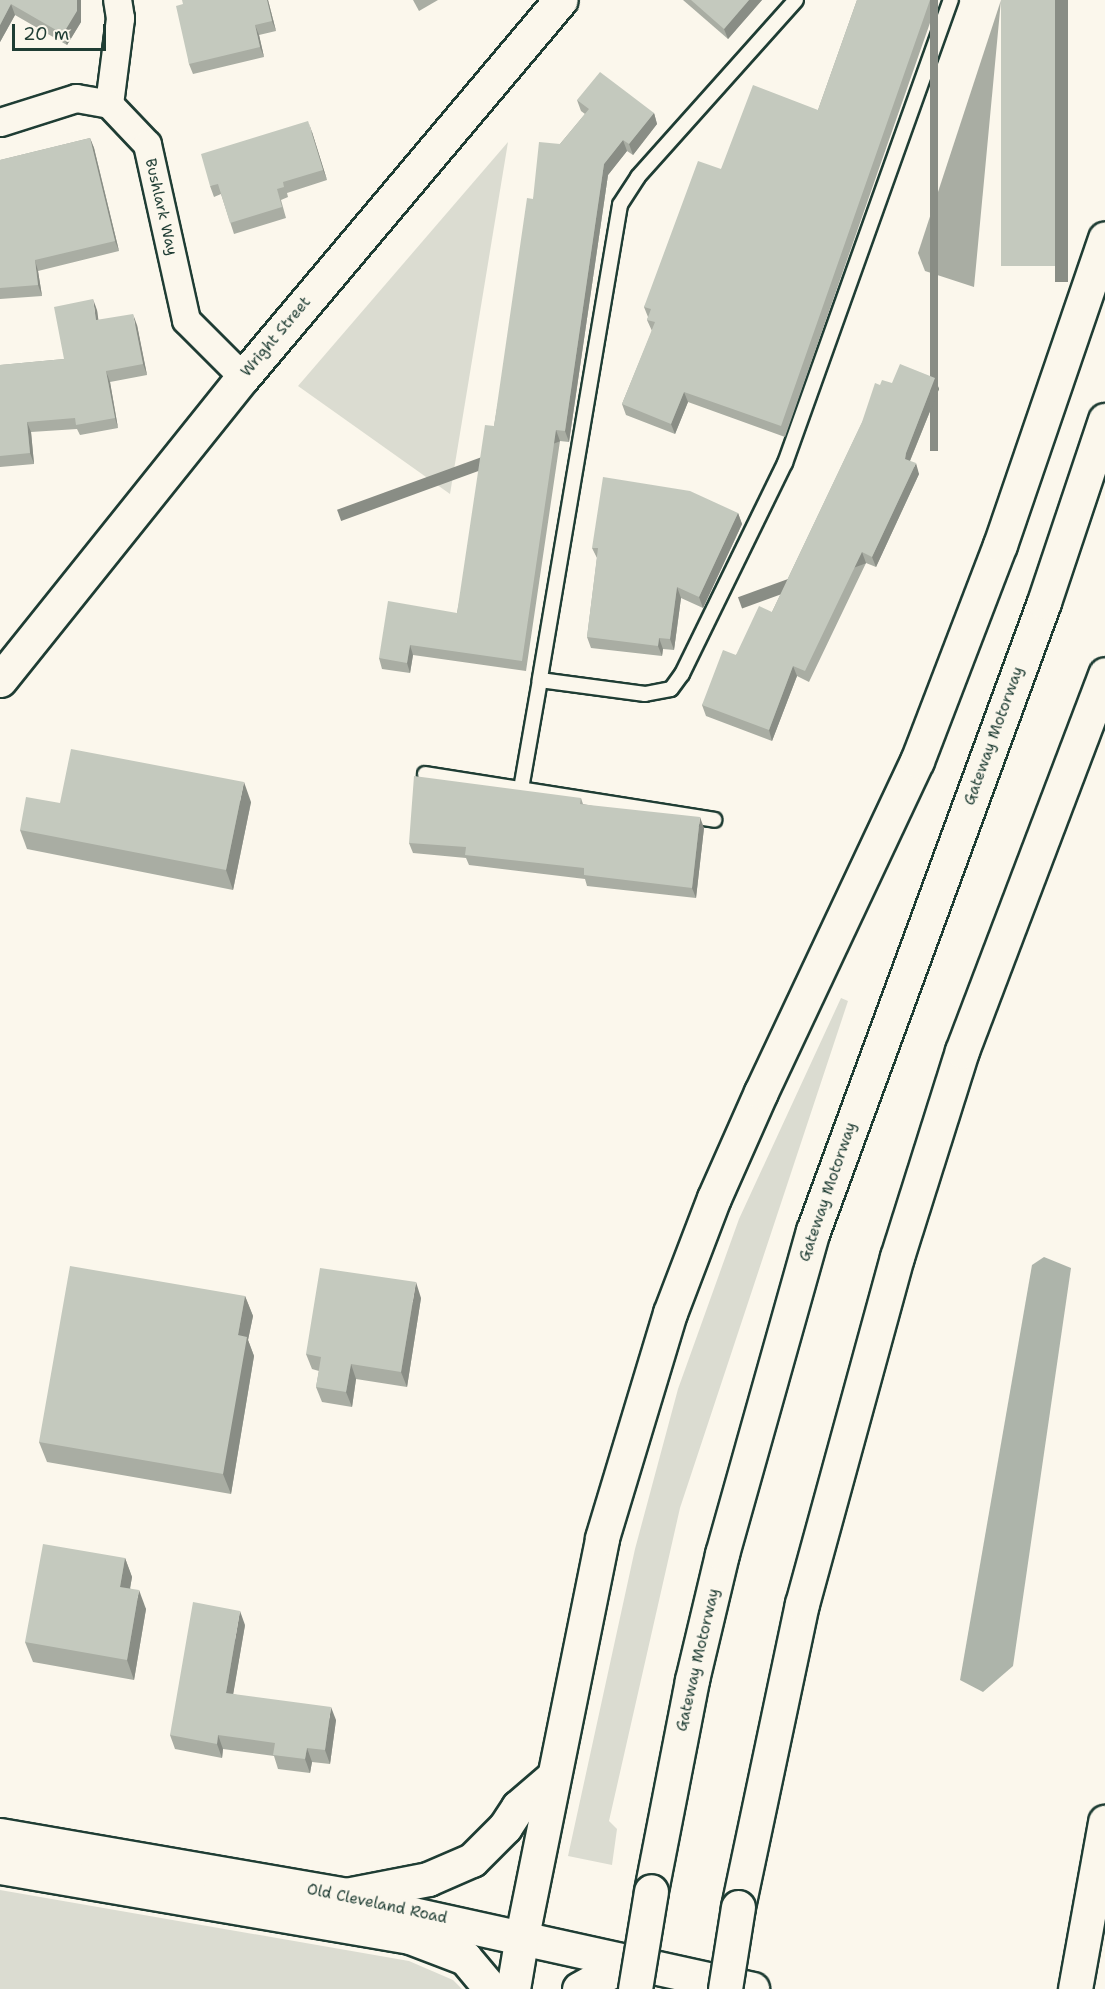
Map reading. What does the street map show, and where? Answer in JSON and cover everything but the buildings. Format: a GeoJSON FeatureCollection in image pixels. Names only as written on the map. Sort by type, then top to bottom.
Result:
{"type":"FeatureCollection","features":[{"type":"Feature","properties":{"kind":"main road","name":"Wright Street"},"geometry":{"type":"LineString","coordinates":[[0,680],[243,377],[560,0]]}},
{"type":"Feature","properties":{"kind":"main road"},"geometry":{"type":"LineString","coordinates":[[513,1989],[602,1538],[670,1313],[714,1198],[761,1092],[917,761],[1000,545],[1105,238]]}},
{"type":"Feature","properties":{"kind":"main road","name":"Gateway Motorway"},"geometry":{"type":"LineString","coordinates":[[633,1975],[672,1773],[720,1564],[813,1231],[1044,602],[1105,420]]}},
{"type":"Feature","properties":{"kind":"main road"},"geometry":{"type":"LineString","coordinates":[[725,1989],[738,1907],[802,1604],[897,1257],[962,1050],[1105,674]]}},
{"type":"Feature","properties":{"kind":"main road"},"geometry":{"type":"LineString","coordinates":[[346,1895],[428,1879],[472,1860],[500,1834],[518,1807],[553,1778]]}},
{"type":"Feature","properties":{"kind":"main road"},"geometry":{"type":"LineString","coordinates":[[1082,1981],[1105,1822]]}},
{"type":"Feature","properties":{"kind":"main road","name":"Old Cleveland Road"},"geometry":{"type":"LineString","coordinates":[[0,1835],[346,1895],[385,1908],[522,1936],[633,1975],[752,1989]]}},
{"type":"Feature","properties":{"kind":"main road"},"geometry":{"type":"LineString","coordinates":[[0,1867],[410,1937],[465,1958],[491,1989]]}},
{"type":"Feature","properties":{"kind":"main road"},"geometry":{"type":"LineString","coordinates":[[579,1989],[633,1975]]}},
{"type":"Feature","properties":{"kind":"street"},"geometry":{"type":"LineString","coordinates":[[0,122],[75,98],[109,104],[120,18],[117,0]]}},
{"type":"Feature","properties":{"kind":"street","name":"Bushlark Way"},"geometry":{"type":"LineString","coordinates":[[109,104],[147,144],[186,320],[243,377]]}},
{"type":"Feature","properties":{"kind":"lane"},"geometry":{"type":"LineString","coordinates":[[521,789],[620,205],[638,177],[796,0]]}},
{"type":"Feature","properties":{"kind":"lane"},"geometry":{"type":"LineString","coordinates":[[540,680],[645,694],[670,689],[682,674],[785,463],[951,0]]}},
{"type":"Feature","properties":{"kind":"lane"},"geometry":{"type":"LineString","coordinates":[[425,774],[714,820]]}},
{"type":"Feature","properties":{"kind":"shaded area"},"geometry":{"type":"Polygon","coordinates":[[[508,142],[450,494],[298,386],[508,142]]]}},
{"type":"Feature","properties":{"kind":"shaded area"},"geometry":{"type":"Polygon","coordinates":[[[841,998],[848,1001],[680,1508],[609,1821],[617,1829],[612,1865],[568,1856],[635,1549],[678,1389],[739,1219],[841,998]]]}},
{"type":"Feature","properties":{"kind":"shaded area"},"geometry":{"type":"Polygon","coordinates":[[[1044,1257],[1071,1268],[1013,1666],[983,1692],[960,1680],[1032,1265],[1044,1257]]]}},
{"type":"Feature","properties":{"kind":"shaded area"},"geometry":{"type":"Polygon","coordinates":[[[0,1890],[409,1961],[453,1980],[462,1989],[0,1989],[0,1890]]]}}]}
